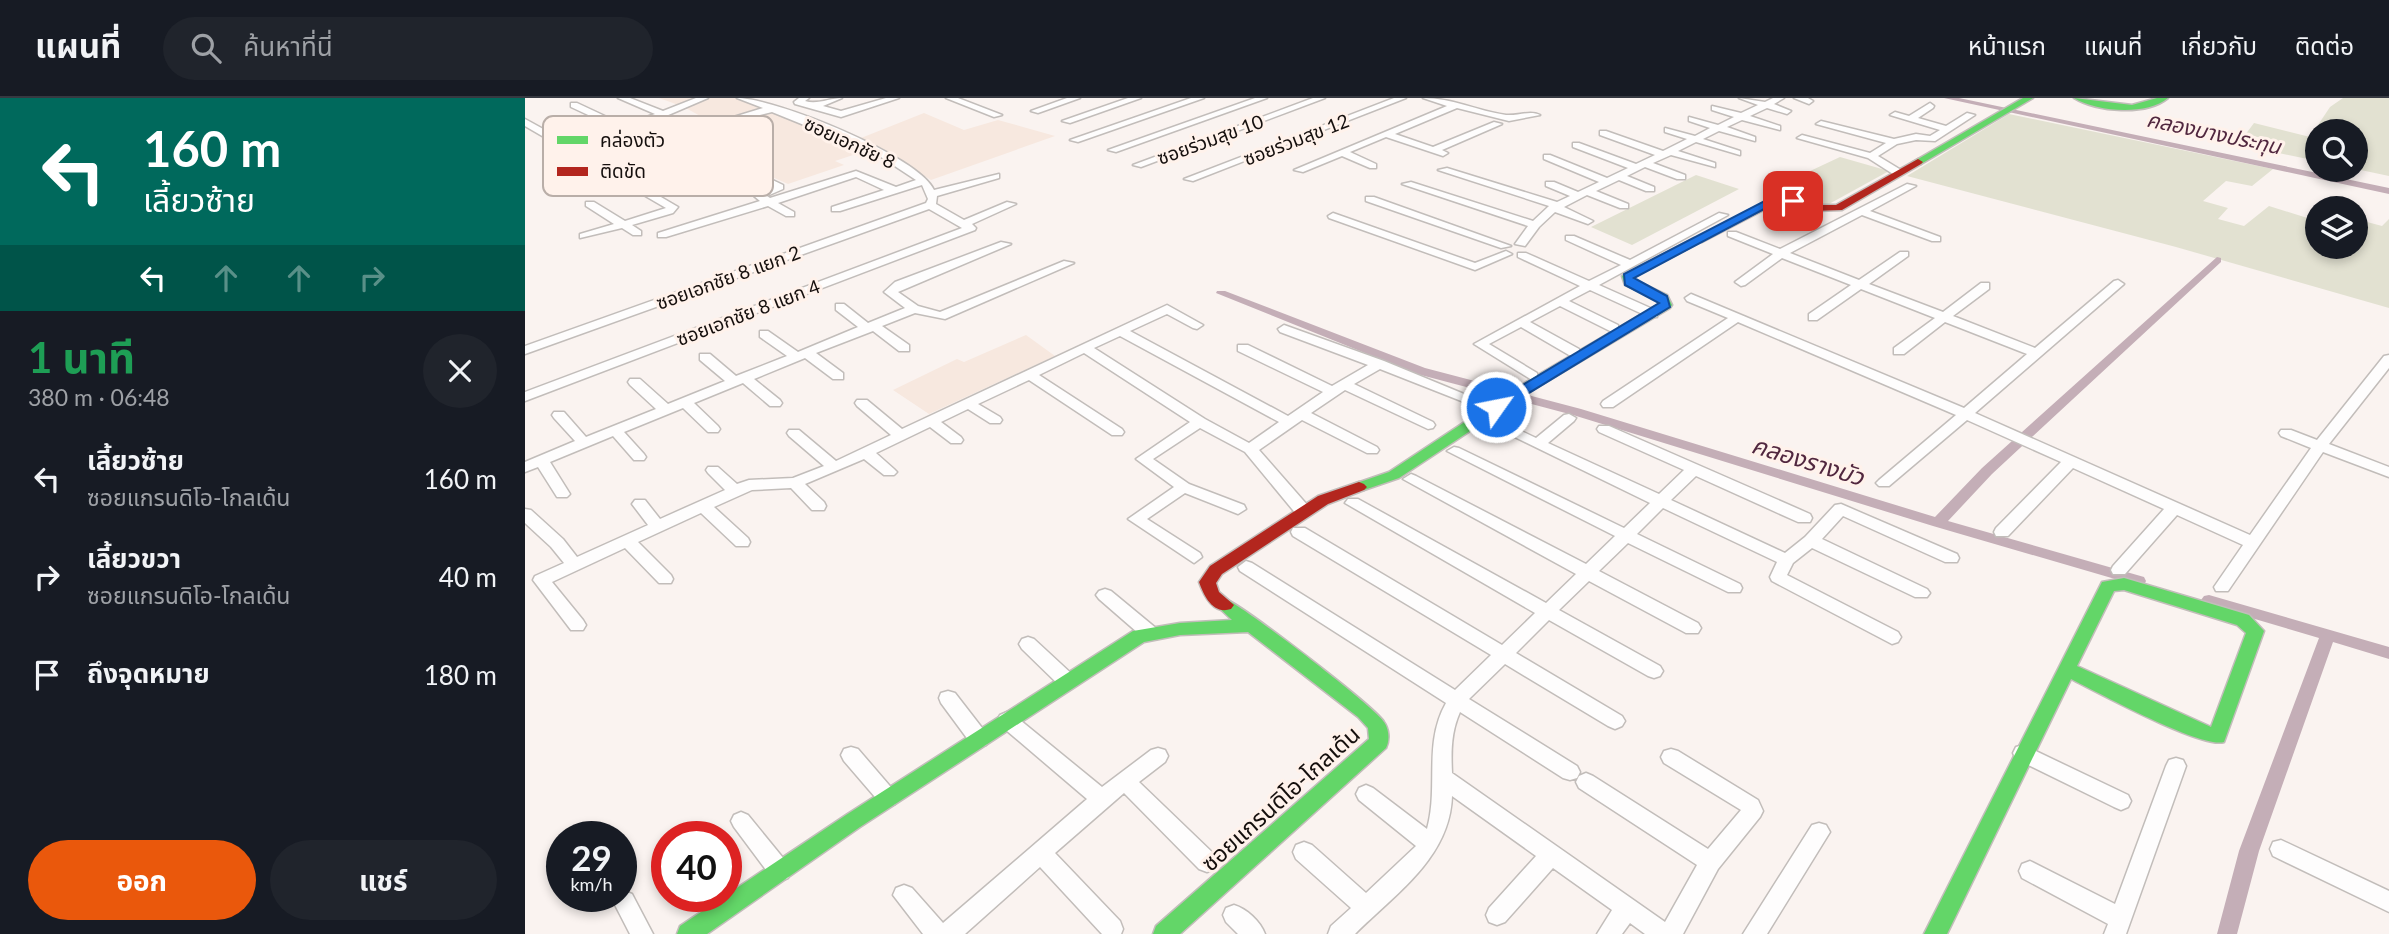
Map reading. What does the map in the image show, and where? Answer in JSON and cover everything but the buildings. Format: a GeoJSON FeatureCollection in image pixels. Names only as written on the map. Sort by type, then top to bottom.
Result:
{"type":"FeatureCollection","features":[{"type":"Feature","properties":{"kind":"street"},"geometry":{"type":"LineString","coordinates":[[622,98],[664,115]]}},
{"type":"Feature","properties":{"kind":"street"},"geometry":{"type":"LineString","coordinates":[[661,116],[704,98]]}},
{"type":"Feature","properties":{"kind":"street","name":"ซอยเอกชัย 8"},"geometry":{"type":"LineString","coordinates":[[741,98],[873,149],[924,181],[931,199],[968,225]]}},
{"type":"Feature","properties":{"kind":"street"},"geometry":{"type":"LineString","coordinates":[[805,98],[798,102],[841,114],[895,98]]}},
{"type":"Feature","properties":{"kind":"street"},"geometry":{"type":"LineString","coordinates":[[789,115],[838,98]]}},
{"type":"Feature","properties":{"kind":"street"},"geometry":{"type":"LineString","coordinates":[[950,98],[996,115]]}},
{"type":"Feature","properties":{"kind":"street"},"geometry":{"type":"LineString","coordinates":[[1035,111],[1076,98]]}},
{"type":"Feature","properties":{"kind":"street"},"geometry":{"type":"LineString","coordinates":[[1067,121],[1137,98]]}},
{"type":"Feature","properties":{"kind":"street"},"geometry":{"type":"LineString","coordinates":[[1075,141],[1200,98]]}},
{"type":"Feature","properties":{"kind":"street"},"geometry":{"type":"LineString","coordinates":[[1113,150],[1263,98]]}},
{"type":"Feature","properties":{"kind":"street","name":"ซอยร่วมสุข 10"},"geometry":{"type":"LineString","coordinates":[[1137,165],[1321,98]]}},
{"type":"Feature","properties":{"kind":"street","name":"ซอยร่วมสุข 12"},"geometry":{"type":"LineString","coordinates":[[1189,179],[1402,98]]}},
{"type":"Feature","properties":{"kind":"street"},"geometry":{"type":"LineString","coordinates":[[1427,98],[1509,118],[1535,115]]}},
{"type":"Feature","properties":{"kind":"street"},"geometry":{"type":"LineString","coordinates":[[1743,98],[1787,111]]}},
{"type":"Feature","properties":{"kind":"street"},"geometry":{"type":"LineString","coordinates":[[1521,250],[1535,225],[1556,207],[1769,106],[1780,98]]}},
{"type":"Feature","properties":{"kind":"street"},"geometry":{"type":"LineString","coordinates":[[1798,98],[1809,101]]}},
{"type":"Feature","properties":{"kind":"street"},"geometry":{"type":"LineString","coordinates":[[1370,200],[1506,250],[1521,250],[1585,286],[1601,300],[1648,317],[1666,302],[1629,282],[1628,276],[1778,198],[1813,208],[1838,208],[2029,98]]}},
{"type":"Feature","properties":{"kind":"street"},"geometry":{"type":"LineString","coordinates":[[2078,98],[2134,110],[2150,108],[2164,98]]}},
{"type":"Feature","properties":{"kind":"street"},"geometry":{"type":"LineString","coordinates":[[574,104],[598,116]]}},
{"type":"Feature","properties":{"kind":"street"},"geometry":{"type":"LineString","coordinates":[[1299,170],[1456,105]]}},
{"type":"Feature","properties":{"kind":"street"},"geometry":{"type":"LineString","coordinates":[[1911,119],[1930,106]]}},
{"type":"Feature","properties":{"kind":"street"},"geometry":{"type":"LineString","coordinates":[[746,116],[771,108]]}},
{"type":"Feature","properties":{"kind":"street"},"geometry":{"type":"LineString","coordinates":[[1715,108],[1777,128]]}},
{"type":"Feature","properties":{"kind":"street"},"geometry":{"type":"LineString","coordinates":[[1895,115],[1947,129]]}},
{"type":"Feature","properties":{"kind":"street"},"geometry":{"type":"LineString","coordinates":[[1871,156],[1894,142],[1908,138],[1932,139],[1970,115]]}},
{"type":"Feature","properties":{"kind":"street"},"geometry":{"type":"LineString","coordinates":[[1692,119],[1752,139]]}},
{"type":"Feature","properties":{"kind":"street"},"geometry":{"type":"LineString","coordinates":[[525,122],[543,132]]}},
{"type":"Feature","properties":{"kind":"street"},"geometry":{"type":"LineString","coordinates":[[1433,150],[1497,124]]}},
{"type":"Feature","properties":{"kind":"street"},"geometry":{"type":"LineString","coordinates":[[1821,124],[1894,142]]}},
{"type":"Feature","properties":{"kind":"street"},"geometry":{"type":"LineString","coordinates":[[1668,130],[1737,153]]}},
{"type":"Feature","properties":{"kind":"street"},"geometry":{"type":"LineString","coordinates":[[1603,133],[1712,165]]}},
{"type":"Feature","properties":{"kind":"street"},"geometry":{"type":"LineString","coordinates":[[1386,134],[1449,155]]}},
{"type":"Feature","properties":{"kind":"street"},"geometry":{"type":"LineString","coordinates":[[1803,138],[1871,156],[1898,172]]}},
{"type":"Feature","properties":{"kind":"street"},"geometry":{"type":"LineString","coordinates":[[1576,145],[1681,177]]}},
{"type":"Feature","properties":{"kind":"street"},"geometry":{"type":"LineString","coordinates":[[1341,152],[1373,166]]}},
{"type":"Feature","properties":{"kind":"street"},"geometry":{"type":"LineString","coordinates":[[1547,157],[1609,182]]}},
{"type":"Feature","properties":{"kind":"street"},"geometry":{"type":"LineString","coordinates":[[1443,170],[1556,207],[1588,221]]}},
{"type":"Feature","properties":{"kind":"street"},"geometry":{"type":"LineString","coordinates":[[662,235],[856,174],[893,190]]}},
{"type":"Feature","properties":{"kind":"street","name":"ซอยเอกชัย 8 แยก 2"},"geometry":{"type":"LineString","coordinates":[[525,350],[995,176]]}},
{"type":"Feature","properties":{"kind":"street"},"geometry":{"type":"LineString","coordinates":[[1620,177],[1650,189]]}},
{"type":"Feature","properties":{"kind":"street"},"geometry":{"type":"LineString","coordinates":[[836,209],[924,181]]}},
{"type":"Feature","properties":{"kind":"street"},"geometry":{"type":"LineString","coordinates":[[1407,184],[1535,225]]}},
{"type":"Feature","properties":{"kind":"street"},"geometry":{"type":"LineString","coordinates":[[1550,184],[1624,206]]}},
{"type":"Feature","properties":{"kind":"street"},"geometry":{"type":"LineString","coordinates":[[1741,282],[1781,253],[1911,186]]}},
{"type":"Feature","properties":{"kind":"street"},"geometry":{"type":"LineString","coordinates":[[584,236],[669,211],[673,207],[654,196]]}},
{"type":"Feature","properties":{"kind":"street"},"geometry":{"type":"LineString","coordinates":[[760,196],[790,214]]}},
{"type":"Feature","properties":{"kind":"street"},"geometry":{"type":"LineString","coordinates":[[590,204],[637,233]]}},
{"type":"Feature","properties":{"kind":"street","name":"ซอยเอกชัย 8 แยก 4"},"geometry":{"type":"LineString","coordinates":[[525,397],[968,225],[1011,204]]}},
{"type":"Feature","properties":{"kind":"street"},"geometry":{"type":"LineString","coordinates":[[1860,211],[1936,239]]}},
{"type":"Feature","properties":{"kind":"street"},"geometry":{"type":"LineString","coordinates":[[1532,376],[1480,344],[1723,215]]}},
{"type":"Feature","properties":{"kind":"street"},"geometry":{"type":"LineString","coordinates":[[1333,216],[1475,267],[1506,250]]}},
{"type":"Feature","properties":{"kind":"street"},"geometry":{"type":"LineString","coordinates":[[1732,234],[2036,353]]}},
{"type":"Feature","properties":{"kind":"street"},"geometry":{"type":"LineString","coordinates":[[1570,238],[1629,264]]}},
{"type":"Feature","properties":{"kind":"street"},"geometry":{"type":"LineString","coordinates":[[1005,244],[899,285],[890,292],[914,309],[941,316],[1068,263]]}},
{"type":"Feature","properties":{"kind":"street"},"geometry":{"type":"LineString","coordinates":[[1813,317],[1904,254]]}},
{"type":"Feature","properties":{"kind":"street"},"geometry":{"type":"LineString","coordinates":[[1884,483],[2118,284]]}},
{"type":"Feature","properties":{"kind":"street"},"geometry":{"type":"LineString","coordinates":[[1899,351],[1985,286]]}},
{"type":"Feature","properties":{"kind":"street"},"geometry":{"type":"LineString","coordinates":[[1691,298],[1963,414],[2253,543]]}},
{"type":"Feature","properties":{"kind":"street"},"geometry":{"type":"LineString","coordinates":[[1561,302],[1614,328]]}},
{"type":"Feature","properties":{"kind":"street"},"geometry":{"type":"LineString","coordinates":[[840,306],[904,348]]}},
{"type":"Feature","properties":{"kind":"street"},"geometry":{"type":"LineString","coordinates":[[525,467],[914,309]]}},
{"type":"Feature","properties":{"kind":"street"},"geometry":{"type":"LineString","coordinates":[[577,625],[541,580],[749,485],[795,484],[835,467],[1167,309],[1197,325]]}},
{"type":"Feature","properties":{"kind":"street","name":"ซอยแกรนดิโอ-โกลเด้น"},"geometry":{"type":"LineString","coordinates":[[1164,934],[1378,742],[1377,726],[1365,712],[1212,595],[1207,582],[1216,570],[1303,511],[1324,500],[1394,475],[1496,416],[1521,391],[1648,317]]}},
{"type":"Feature","properties":{"kind":"street"},"geometry":{"type":"LineString","coordinates":[[1608,404],[1737,317]]}},
{"type":"Feature","properties":{"kind":"street"},"geometry":{"type":"LineString","coordinates":[[1520,322],[1574,352]]}},
{"type":"Feature","properties":{"kind":"street"},"geometry":{"type":"LineString","coordinates":[[1284,329],[1474,401]]}},
{"type":"Feature","properties":{"kind":"street"},"geometry":{"type":"LineString","coordinates":[[1120,331],[1296,418],[1372,450]]}},
{"type":"Feature","properties":{"kind":"street"},"geometry":{"type":"LineString","coordinates":[[764,334],[838,376]]}},
{"type":"Feature","properties":{"kind":"street"},"geometry":{"type":"LineString","coordinates":[[1085,348],[1200,422],[1250,449],[1303,511]]}},
{"type":"Feature","properties":{"kind":"street"},"geometry":{"type":"LineString","coordinates":[[1243,348],[1428,425]]}},
{"type":"Feature","properties":{"kind":"street"},"geometry":{"type":"LineString","coordinates":[[705,357],[775,403]]}},
{"type":"Feature","properties":{"kind":"street"},"geometry":{"type":"LineString","coordinates":[[2222,587],[2320,446],[2389,359]]}},
{"type":"Feature","properties":{"kind":"street"},"geometry":{"type":"LineString","coordinates":[[1250,449],[1379,364]]}},
{"type":"Feature","properties":{"kind":"street"},"geometry":{"type":"LineString","coordinates":[[1029,374],[1117,432]]}},
{"type":"Feature","properties":{"kind":"street"},"geometry":{"type":"LineString","coordinates":[[635,382],[666,410]]}},
{"type":"Feature","properties":{"kind":"street"},"geometry":{"type":"LineString","coordinates":[[685,402],[713,429]]}},
{"type":"Feature","properties":{"kind":"street"},"geometry":{"type":"LineString","coordinates":[[967,402],[995,420]]}},
{"type":"Feature","properties":{"kind":"street"},"geometry":{"type":"LineString","coordinates":[[862,403],[900,435]]}},
{"type":"Feature","properties":{"kind":"street"},"geometry":{"type":"LineString","coordinates":[[559,415],[584,443]]}},
{"type":"Feature","properties":{"kind":"street"},"geometry":{"type":"LineString","coordinates":[[1496,416],[1538,444],[1786,560]]}},
{"type":"Feature","properties":{"kind":"street"},"geometry":{"type":"LineString","coordinates":[[1538,444],[1569,418]]}},
{"type":"Feature","properties":{"kind":"street"},"geometry":{"type":"LineString","coordinates":[[930,420],[957,440]]}},
{"type":"Feature","properties":{"kind":"street"},"geometry":{"type":"LineString","coordinates":[[1200,422],[1143,459],[1184,487],[1237,509]]}},
{"type":"Feature","properties":{"kind":"street"},"geometry":{"type":"LineString","coordinates":[[1604,429],[1804,518]]}},
{"type":"Feature","properties":{"kind":"street"},"geometry":{"type":"LineString","coordinates":[[615,430],[639,457]]}},
{"type":"Feature","properties":{"kind":"street"},"geometry":{"type":"LineString","coordinates":[[794,432],[835,467]]}},
{"type":"Feature","properties":{"kind":"street"},"geometry":{"type":"LineString","coordinates":[[2286,433],[2389,472]]}},
{"type":"Feature","properties":{"kind":"street"},"geometry":{"type":"LineString","coordinates":[[1454,451],[1734,588]]}},
{"type":"Feature","properties":{"kind":"street"},"geometry":{"type":"LineString","coordinates":[[865,452],[889,472]]}},
{"type":"Feature","properties":{"kind":"street"},"geometry":{"type":"LineString","coordinates":[[541,460],[562,494]]}},
{"type":"Feature","properties":{"kind":"street"},"geometry":{"type":"LineString","coordinates":[[2002,532],[2070,462]]}},
{"type":"Feature","properties":{"kind":"street"},"geometry":{"type":"LineString","coordinates":[[1339,934],[1430,844],[1439,825],[1442,729],[1457,699],[1694,469]]}},
{"type":"Feature","properties":{"kind":"street"},"geometry":{"type":"LineString","coordinates":[[713,470],[735,491]]}},
{"type":"Feature","properties":{"kind":"street"},"geometry":{"type":"LineString","coordinates":[[1411,479],[1589,571],[1692,628]]}},
{"type":"Feature","properties":{"kind":"street"},"geometry":{"type":"LineString","coordinates":[[795,484],[818,506]]}},
{"type":"Feature","properties":{"kind":"street"},"geometry":{"type":"LineString","coordinates":[[1184,487],[1136,519],[1194,557]]}},
{"type":"Feature","properties":{"kind":"street"},"geometry":{"type":"LineString","coordinates":[[1353,503],[1654,671]]}},
{"type":"Feature","properties":{"kind":"street"},"geometry":{"type":"LineString","coordinates":[[640,504],[658,527]]}},
{"type":"Feature","properties":{"kind":"street"},"geometry":{"type":"LineString","coordinates":[[703,506],[742,542]]}},
{"type":"Feature","properties":{"kind":"street"},"geometry":{"type":"LineString","coordinates":[[2119,570],[2174,508]]}},
{"type":"Feature","properties":{"kind":"street"},"geometry":{"type":"LineString","coordinates":[[1892,637],[1779,577],[1786,560],[1811,541],[1841,509],[1951,558]]}},
{"type":"Feature","properties":{"kind":"street"},"geometry":{"type":"LineString","coordinates":[[525,514],[557,543],[573,565]]}},
{"type":"Feature","properties":{"kind":"street"},"geometry":{"type":"LineString","coordinates":[[1299,532],[1615,721]]}},
{"type":"Feature","properties":{"kind":"street"},"geometry":{"type":"LineString","coordinates":[[628,541],[665,579]]}},
{"type":"Feature","properties":{"kind":"street"},"geometry":{"type":"LineString","coordinates":[[1811,541],[1921,593]]}},
{"type":"Feature","properties":{"kind":"street"},"geometry":{"type":"LineString","coordinates":[[1246,567],[1710,862]]}},
{"type":"Feature","properties":{"kind":"street"},"geometry":{"type":"LineString","coordinates":[[1935,934],[2023,753],[2108,586],[2114,583],[2243,620],[2255,631],[2217,736],[2198,731],[2066,670]]}},
{"type":"Feature","properties":{"kind":"street"},"geometry":{"type":"LineString","coordinates":[[1105,595],[1151,634]]}},
{"type":"Feature","properties":{"kind":"street"},"geometry":{"type":"LineString","coordinates":[[688,934],[888,798],[1139,636],[1252,625]]}},
{"type":"Feature","properties":{"kind":"street"},"geometry":{"type":"LineString","coordinates":[[1028,644],[1066,681]]}},
{"type":"Feature","properties":{"kind":"street"},"geometry":{"type":"LineString","coordinates":[[948,698],[979,738]]}},
{"type":"Feature","properties":{"kind":"street"},"geometry":{"type":"LineString","coordinates":[[1007,720],[1102,799]]}},
{"type":"Feature","properties":{"kind":"street"},"geometry":{"type":"LineString","coordinates":[[2023,753],[2121,801]]}},
{"type":"Feature","properties":{"kind":"street"},"geometry":{"type":"LineString","coordinates":[[851,755],[888,798]]}},
{"type":"Feature","properties":{"kind":"street"},"geometry":{"type":"LineString","coordinates":[[948,934],[1102,799],[1158,756]]}},
{"type":"Feature","properties":{"kind":"street"},"geometry":{"type":"LineString","coordinates":[[1671,757],[1752,808],[1753,814],[1710,862],[1671,934]]}},
{"type":"Feature","properties":{"kind":"street"},"geometry":{"type":"LineString","coordinates":[[2030,871],[2118,926],[2176,766]]}},
{"type":"Feature","properties":{"kind":"street"},"geometry":{"type":"LineString","coordinates":[[1440,776],[1664,934]]}},
{"type":"Feature","properties":{"kind":"street"},"geometry":{"type":"LineString","coordinates":[[1125,781],[1207,862]]}},
{"type":"Feature","properties":{"kind":"street"},"geometry":{"type":"LineString","coordinates":[[1366,794],[1430,844]]}},
{"type":"Feature","properties":{"kind":"street"},"geometry":{"type":"LineString","coordinates":[[742,822],[780,871]]}},
{"type":"Feature","properties":{"kind":"street"},"geometry":{"type":"LineString","coordinates":[[1754,934],[1819,832]]}},
{"type":"Feature","properties":{"kind":"street"},"geometry":{"type":"LineString","coordinates":[[2281,849],[2389,902]]}},
{"type":"Feature","properties":{"kind":"street"},"geometry":{"type":"LineString","coordinates":[[1304,852],[1367,908]]}},
{"type":"Feature","properties":{"kind":"street"},"geometry":{"type":"LineString","coordinates":[[1041,853],[1112,929]]}},
{"type":"Feature","properties":{"kind":"street"},"geometry":{"type":"LineString","coordinates":[[1497,915],[1551,855]]}},
{"type":"Feature","properties":{"kind":"street"},"geometry":{"type":"LineString","coordinates":[[904,895],[938,934]]}},
{"type":"Feature","properties":{"kind":"street"},"geometry":{"type":"LineString","coordinates":[[1608,934],[1628,907]]}},
{"type":"Feature","properties":{"kind":"street"},"geometry":{"type":"LineString","coordinates":[[630,912],[642,934]]}},
{"type":"Feature","properties":{"kind":"street"},"geometry":{"type":"LineString","coordinates":[[1234,915],[1254,934]]}},
{"type":"Feature","properties":{"kind":"shaded area"},"geometry":{"type":"Polygon","coordinates":[[[659,98],[752,98],[861,138],[924,113],[964,130],[998,120],[1055,136],[931,180],[877,147],[835,161],[844,165],[788,184],[773,177],[773,116],[700,116],[659,98]]]}},
{"type":"Feature","properties":{"kind":"shaded area"},"geometry":{"type":"Polygon","coordinates":[[[2343,98],[2389,98],[2389,176],[2368,172],[2368,119],[2322,119],[2330,107],[2343,98]]]}},
{"type":"Feature","properties":{"kind":"shaded area"},"geometry":{"type":"Polygon","coordinates":[[[2009,114],[2273,169],[2252,186],[2226,181],[2203,201],[2228,208],[2218,219],[2244,226],[2269,206],[2305,217],[2305,259],[2368,259],[2368,222],[2382,226],[2389,219],[2389,308],[2176,247],[1907,176],[2009,114]]]}},
{"type":"Feature","properties":{"kind":"shaded area"},"geometry":{"type":"Polygon","coordinates":[[[2254,123],[2305,136],[2305,158],[2269,151],[2276,140],[2245,135],[2254,123]]]}},
{"type":"Feature","properties":{"kind":"shaded area"},"geometry":{"type":"Polygon","coordinates":[[[1840,157],[1889,171],[1829,204],[1817,205],[1774,188],[1840,157]]]}},
{"type":"Feature","properties":{"kind":"shaded area"},"geometry":{"type":"Polygon","coordinates":[[[1696,175],[1739,189],[1632,245],[1591,227],[1696,175]]]}},
{"type":"Feature","properties":{"kind":"shaded area"},"geometry":{"type":"Polygon","coordinates":[[[1026,335],[1055,356],[929,414],[893,390],[957,359],[964,362],[1026,335]]]}},
{"type":"Feature","properties":{"kind":"waterway","name":"คลองบางประทุน"},"geometry":{"type":"LineString","coordinates":[[1948,98],[2389,191]]}},
{"type":"Feature","properties":{"kind":"waterway"},"geometry":{"type":"LineString","coordinates":[[1938,523],[1987,471],[2217,260]]}},
{"type":"Feature","properties":{"kind":"waterway","name":"คลองรางบัว"},"geometry":{"type":"LineString","coordinates":[[1221,293],[1421,371],[1577,412],[1938,523]]}},
{"type":"Feature","properties":{"kind":"waterway","name":"คลองรางบัว"},"geometry":{"type":"LineString","coordinates":[[1938,523],[2139,581]]}},
{"type":"Feature","properties":{"kind":"waterway","name":"คลองรางบัว"},"geometry":{"type":"LineString","coordinates":[[2209,600],[2328,635]]}},
{"type":"Feature","properties":{"kind":"waterway"},"geometry":{"type":"LineString","coordinates":[[2227,934],[2249,851],[2328,635]]}},
{"type":"Feature","properties":{"kind":"waterway","name":"คลองรางบัว"},"geometry":{"type":"LineString","coordinates":[[2328,635],[2389,653]]}},
{"type":"Feature","properties":{"kind":"traffic: fast"},"geometry":{"type":"LineString","coordinates":[[1918,162],[2029,98]]}},
{"type":"Feature","properties":{"kind":"traffic: fast"},"geometry":{"type":"LineString","coordinates":[[2078,98],[2132,108],[2143,107],[2164,98]]}},
{"type":"Feature","properties":{"kind":"traffic: fast"},"geometry":{"type":"LineString","coordinates":[[1359,487],[1394,475],[1521,391],[1666,305],[1663,298],[1629,282],[1628,276],[1698,240]]}},
{"type":"Feature","properties":{"kind":"traffic: fast"},"geometry":{"type":"LineString","coordinates":[[1935,934],[2108,586],[2124,584],[2243,620],[2255,631],[2217,736],[2198,731],[2066,669]]}},
{"type":"Feature","properties":{"kind":"traffic: fast"},"geometry":{"type":"LineString","coordinates":[[1164,934],[1379,742],[1377,726],[1365,712],[1225,605]]}},
{"type":"Feature","properties":{"kind":"traffic: fast"},"geometry":{"type":"LineString","coordinates":[[688,934],[853,821],[1139,636],[1180,629],[1252,625]]}},
{"type":"Feature","properties":{"kind":"traffic: jam"},"geometry":{"type":"LineString","coordinates":[[1698,240],[1778,198],[1813,208],[1838,208],[1918,162]]}},
{"type":"Feature","properties":{"kind":"traffic: jam"},"geometry":{"type":"LineString","coordinates":[[1225,605],[1212,595],[1207,582],[1216,570],[1323,500],[1359,487]]}},
{"type":"Feature","properties":{"kind":"route"},"geometry":{"type":"LineString","coordinates":[[1496,407],[1666,305],[1663,298],[1629,282],[1628,276],[1778,198],[1793,201]]}}]}
